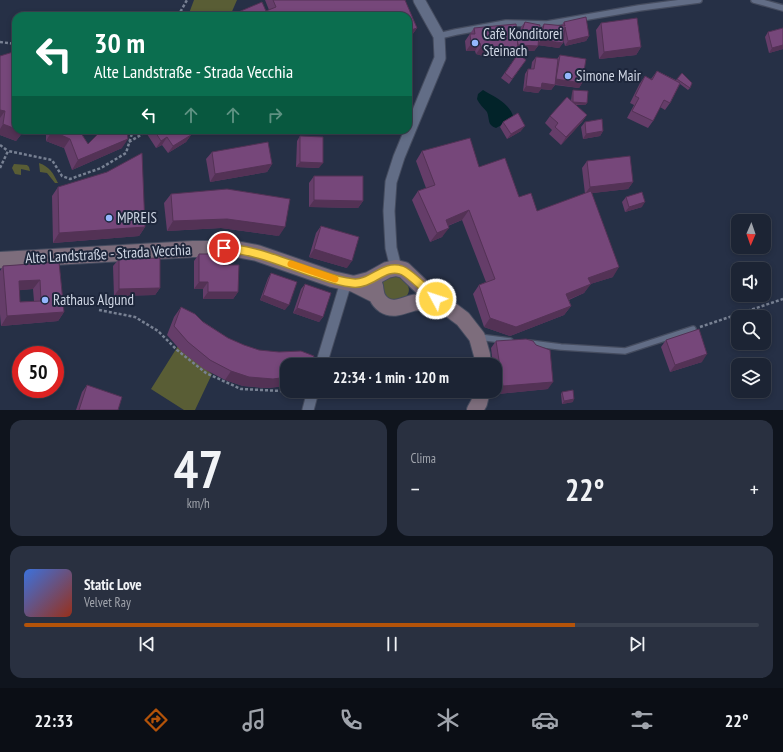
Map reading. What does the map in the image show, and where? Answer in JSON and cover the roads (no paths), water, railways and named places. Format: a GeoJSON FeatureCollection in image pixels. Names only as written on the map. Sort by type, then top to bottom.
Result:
{"type":"FeatureCollection","features":[{"type":"Feature","properties":{"kind":"main road","name":"Alte Landstraße - Strada Vecchia"},"geometry":{"type":"LineString","coordinates":[[0,260],[224,248],[257,253],[311,272],[350,283],[376,295],[380,302],[387,307],[396,308],[420,302],[445,306]]}},
{"type":"Feature","properties":{"kind":"main road"},"geometry":{"type":"LineString","coordinates":[[350,283],[368,280],[386,270],[396,268]]}},
{"type":"Feature","properties":{"kind":"main road","name":"Alte Landstraße - Strada Vecchia"},"geometry":{"type":"LineString","coordinates":[[396,268],[404,270],[445,306],[463,319],[477,337],[482,358]]}},
{"type":"Feature","properties":{"kind":"main road"},"geometry":{"type":"LineString","coordinates":[[376,295],[375,285],[380,274]]}},
{"type":"Feature","properties":{"kind":"main road"},"geometry":{"type":"LineString","coordinates":[[405,305],[412,298],[414,286],[411,277]]}},
{"type":"Feature","properties":{"kind":"main road"},"geometry":{"type":"LineString","coordinates":[[475,410],[480,398]]}},
{"type":"Feature","properties":{"kind":"street"},"geometry":{"type":"LineString","coordinates":[[412,126],[440,58],[439,36],[419,0]]}},
{"type":"Feature","properties":{"kind":"street"},"geometry":{"type":"LineString","coordinates":[[396,268],[391,248],[389,211],[392,182],[399,158],[409,134]]}},
{"type":"Feature","properties":{"kind":"street"},"geometry":{"type":"LineString","coordinates":[[323,358],[350,283]]}},
{"type":"Feature","properties":{"kind":"street"},"geometry":{"type":"LineString","coordinates":[[308,410],[311,398]]}},
{"type":"Feature","properties":{"kind":"lane"},"geometry":{"type":"LineString","coordinates":[[439,36],[506,23],[547,24],[639,8],[699,0]]}},
{"type":"Feature","properties":{"kind":"lane"},"geometry":{"type":"LineString","coordinates":[[754,0],[783,8]]}},
{"type":"Feature","properties":{"kind":"lane"},"geometry":{"type":"LineString","coordinates":[[523,343],[625,351],[693,329]]}},
{"type":"Feature","properties":{"kind":"lane"},"geometry":{"type":"LineString","coordinates":[[477,337],[515,342]]}},
{"type":"Feature","properties":{"kind":"place","name":"Cafè Konditorei Steinach"},"geometry":{"type":"Point","coordinates":[475,43]}},
{"type":"Feature","properties":{"kind":"place","name":"Simone Mair"},"geometry":{"type":"Point","coordinates":[568,76]}},
{"type":"Feature","properties":{"kind":"place","name":"MPREIS"},"geometry":{"type":"Point","coordinates":[109,218]}},
{"type":"Feature","properties":{"kind":"place","name":"Rathaus Algund"},"geometry":{"type":"Point","coordinates":[45,300]}}]}
